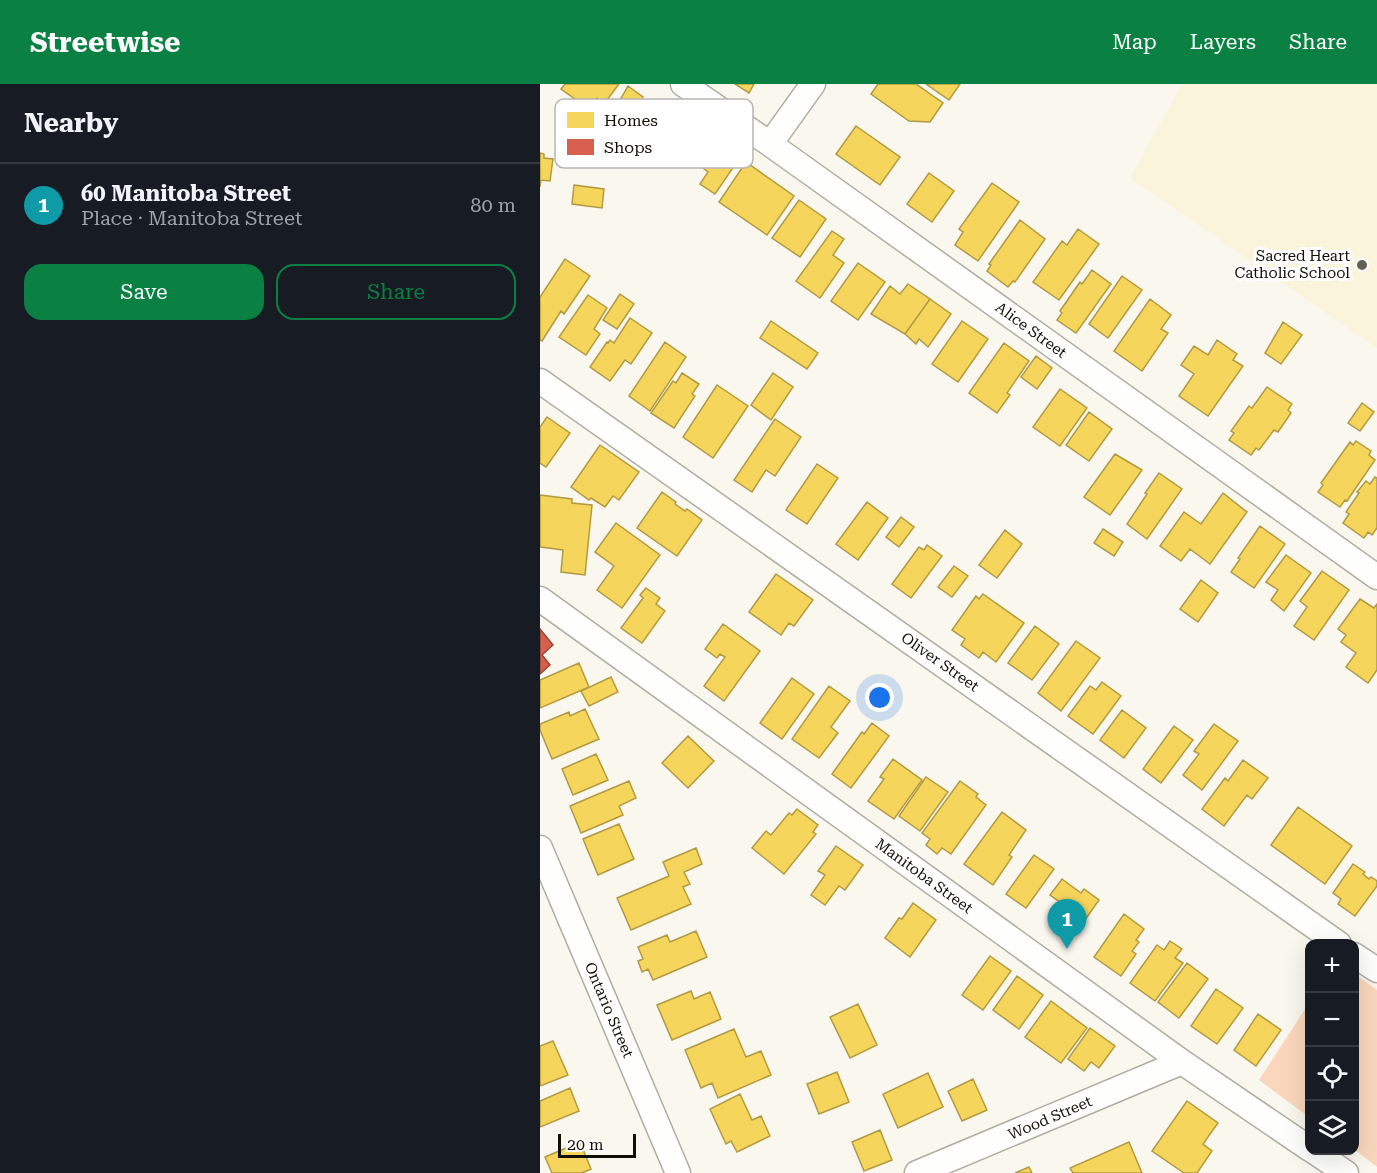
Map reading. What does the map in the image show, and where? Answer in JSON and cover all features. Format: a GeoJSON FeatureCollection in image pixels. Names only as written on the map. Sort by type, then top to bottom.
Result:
{"type":"FeatureCollection","features":[{"type":"Feature","properties":{"kind":"street","name":"Alice Street"},"geometry":{"type":"LineString","coordinates":[[683,84],[705,99]]}},
{"type":"Feature","properties":{"kind":"street"},"geometry":{"type":"LineString","coordinates":[[770,144],[813,84]]}},
{"type":"Feature","properties":{"kind":"street","name":"Alice Street"},"geometry":{"type":"LineString","coordinates":[[753,132],[1377,577]]}},
{"type":"Feature","properties":{"kind":"street","name":"Oliver Street"},"geometry":{"type":"LineString","coordinates":[[540,381],[1332,939]]}},
{"type":"Feature","properties":{"kind":"street","name":"Manitoba Street"},"geometry":{"type":"LineString","coordinates":[[540,599],[1182,1062],[1305,1146]]}},
{"type":"Feature","properties":{"kind":"street","name":"Ontario Street"},"geometry":{"type":"LineString","coordinates":[[540,848],[678,1173]]}},
{"type":"Feature","properties":{"kind":"street"},"geometry":{"type":"LineString","coordinates":[[1359,957],[1377,970]]}},
{"type":"Feature","properties":{"kind":"street","name":"Wood Street"},"geometry":{"type":"LineString","coordinates":[[917,1173],[1182,1062]]}},
{"type":"Feature","properties":{"kind":"street","name":"Manitoba Street"},"geometry":{"type":"LineString","coordinates":[[1319,1155],[1346,1173]]}},
{"type":"Feature","properties":{"kind":"shaded area"},"geometry":{"type":"Polygon","coordinates":[[[1182,84],[1377,84],[1377,348],[1130,178],[1182,84]]]}},
{"type":"Feature","properties":{"kind":"shaded area"},"geometry":{"type":"Polygon","coordinates":[[[1359,977],[1377,990],[1377,1167],[1359,1153],[1359,977]]]}},
{"type":"Feature","properties":{"kind":"shaded area"},"geometry":{"type":"Polygon","coordinates":[[[1305,1009],[1305,1114],[1259,1080],[1305,1009]]]}},
{"type":"Feature","properties":{"kind":"building: Homes"},"geometry":{"type":"Polygon","coordinates":[[[565,84],[619,84],[608,99],[575,99],[561,89],[565,84]]]}},
{"type":"Feature","properties":{"kind":"building: Homes"},"geometry":{"type":"Polygon","coordinates":[[[735,84],[754,84],[749,93],[735,84]]]}},
{"type":"Feature","properties":{"kind":"building: Homes"},"geometry":{"type":"Polygon","coordinates":[[[878,84],[916,84],[943,103],[930,122],[909,121],[871,94],[878,84]]]}},
{"type":"Feature","properties":{"kind":"building: Homes"},"geometry":{"type":"Polygon","coordinates":[[[926,84],[960,84],[949,100],[926,84]]]}},
{"type":"Feature","properties":{"kind":"building: Homes"},"geometry":{"type":"Polygon","coordinates":[[[628,86],[643,97],[642,99],[620,99],[628,86]]]}},
{"type":"Feature","properties":{"kind":"building: Homes"},"geometry":{"type":"Polygon","coordinates":[[[856,126],[900,157],[880,185],[836,154],[856,126]]]}},
{"type":"Feature","properties":{"kind":"building: Homes"},"geometry":{"type":"Polygon","coordinates":[[[540,153],[544,154],[544,158],[553,159],[550,181],[541,180],[540,187],[540,153]]]}},
{"type":"Feature","properties":{"kind":"building: Homes"},"geometry":{"type":"Polygon","coordinates":[[[753,167],[794,196],[767,235],[719,202],[742,168],[753,167]]]}},
{"type":"Feature","properties":{"kind":"building: Homes"},"geometry":{"type":"Polygon","coordinates":[[[703,168],[733,168],[715,194],[700,184],[708,172],[703,168]]]}},
{"type":"Feature","properties":{"kind":"building: Homes"},"geometry":{"type":"Polygon","coordinates":[[[929,173],[954,191],[932,222],[907,204],[929,173]]]}},
{"type":"Feature","properties":{"kind":"building: Homes"},"geometry":{"type":"Polygon","coordinates":[[[992,183],[1019,202],[978,261],[955,245],[963,232],[959,229],[992,183]]]}},
{"type":"Feature","properties":{"kind":"building: Homes"},"geometry":{"type":"Polygon","coordinates":[[[574,185],[604,189],[602,208],[572,204],[574,185]]]}},
{"type":"Feature","properties":{"kind":"building: Homes"},"geometry":{"type":"Polygon","coordinates":[[[799,200],[826,219],[800,257],[772,238],[799,200]]]}},
{"type":"Feature","properties":{"kind":"building: Homes"},"geometry":{"type":"Polygon","coordinates":[[[1020,220],[1045,239],[1015,282],[1013,281],[1008,287],[987,271],[991,265],[989,264],[1020,220]]]}},
{"type":"Feature","properties":{"kind":"building: Homes"},"geometry":{"type":"Polygon","coordinates":[[[1078,229],[1099,244],[1059,300],[1033,282],[1062,241],[1067,245],[1078,229]]]}},
{"type":"Feature","properties":{"kind":"building: Homes"},"geometry":{"type":"Polygon","coordinates":[[[832,231],[844,239],[833,255],[844,263],[820,298],[796,281],[832,231]]]}},
{"type":"Feature","properties":{"kind":"building: Homes"},"geometry":{"type":"Polygon","coordinates":[[[565,259],[590,276],[564,314],[561,311],[542,341],[540,340],[540,297],[565,259]]]}},
{"type":"Feature","properties":{"kind":"building: Homes"},"geometry":{"type":"Polygon","coordinates":[[[858,263],[885,282],[858,320],[831,301],[858,263]]]}},
{"type":"Feature","properties":{"kind":"building: Homes"},"geometry":{"type":"Polygon","coordinates":[[[1092,270],[1111,284],[1076,333],[1057,320],[1062,313],[1060,311],[1080,282],[1082,284],[1092,270]]]}},
{"type":"Feature","properties":{"kind":"building: Homes"},"geometry":{"type":"Polygon","coordinates":[[[1122,276],[1142,290],[1108,338],[1089,324],[1122,276]]]}},
{"type":"Feature","properties":{"kind":"building: Homes"},"geometry":{"type":"Polygon","coordinates":[[[908,284],[930,299],[905,334],[871,314],[890,286],[900,294],[908,284]]]}},
{"type":"Feature","properties":{"kind":"building: Homes"},"geometry":{"type":"Polygon","coordinates":[[[620,294],[634,304],[617,329],[603,320],[620,294]]]}},
{"type":"Feature","properties":{"kind":"building: Homes"},"geometry":{"type":"Polygon","coordinates":[[[588,295],[607,308],[594,329],[600,334],[586,355],[559,337],[588,295]]]}},
{"type":"Feature","properties":{"kind":"building: Homes"},"geometry":{"type":"Polygon","coordinates":[[[930,299],[951,314],[928,347],[919,339],[916,344],[905,334],[930,299]]]}},
{"type":"Feature","properties":{"kind":"building: Homes"},"geometry":{"type":"Polygon","coordinates":[[[1150,299],[1171,315],[1161,329],[1168,333],[1142,371],[1114,351],[1150,299]]]}},
{"type":"Feature","properties":{"kind":"building: Homes"},"geometry":{"type":"Polygon","coordinates":[[[630,318],[652,333],[631,364],[625,360],[610,381],[590,367],[607,342],[610,340],[614,343],[630,318]]]}},
{"type":"Feature","properties":{"kind":"building: Homes"},"geometry":{"type":"Polygon","coordinates":[[[771,321],[818,353],[807,369],[760,338],[771,321]]]}},
{"type":"Feature","properties":{"kind":"building: Homes"},"geometry":{"type":"Polygon","coordinates":[[[962,321],[988,339],[958,382],[932,364],[962,321]]]}},
{"type":"Feature","properties":{"kind":"building: Homes"},"geometry":{"type":"Polygon","coordinates":[[[1283,322],[1302,335],[1281,364],[1265,353],[1283,322]]]}},
{"type":"Feature","properties":{"kind":"building: Homes"},"geometry":{"type":"Polygon","coordinates":[[[1217,340],[1237,354],[1233,360],[1243,366],[1208,416],[1179,396],[1194,374],[1181,365],[1194,346],[1208,355],[1217,340]]]}},
{"type":"Feature","properties":{"kind":"building: Homes"},"geometry":{"type":"Polygon","coordinates":[[[665,342],[686,357],[650,411],[629,396],[665,342]]]}},
{"type":"Feature","properties":{"kind":"building: Homes"},"geometry":{"type":"Polygon","coordinates":[[[1004,343],[1029,361],[1007,393],[1010,395],[997,413],[969,393],[1004,343]]]}},
{"type":"Feature","properties":{"kind":"building: Homes"},"geometry":{"type":"Polygon","coordinates":[[[1036,356],[1052,368],[1037,389],[1021,377],[1036,356]]]}},
{"type":"Feature","properties":{"kind":"building: Homes"},"geometry":{"type":"Polygon","coordinates":[[[682,373],[699,384],[692,394],[695,396],[674,428],[651,413],[673,381],[676,383],[682,373]]]}},
{"type":"Feature","properties":{"kind":"building: Homes"},"geometry":{"type":"Polygon","coordinates":[[[773,373],[793,387],[771,420],[751,405],[773,373]]]}},
{"type":"Feature","properties":{"kind":"building: Homes"},"geometry":{"type":"Polygon","coordinates":[[[717,385],[748,406],[713,458],[683,437],[717,385]]]}},
{"type":"Feature","properties":{"kind":"building: Homes"},"geometry":{"type":"Polygon","coordinates":[[[1267,387],[1292,404],[1288,410],[1291,413],[1278,432],[1274,430],[1259,450],[1256,448],[1251,455],[1229,440],[1234,433],[1231,431],[1249,406],[1252,408],[1267,387]]]}},
{"type":"Feature","properties":{"kind":"building: Homes"},"geometry":{"type":"Polygon","coordinates":[[[1060,389],[1087,408],[1060,446],[1033,427],[1060,389]]]}},
{"type":"Feature","properties":{"kind":"building: Homes"},"geometry":{"type":"Polygon","coordinates":[[[1362,403],[1374,412],[1360,431],[1348,423],[1362,403]]]}},
{"type":"Feature","properties":{"kind":"building: Homes"},"geometry":{"type":"Polygon","coordinates":[[[1089,412],[1112,429],[1089,461],[1066,445],[1089,412]]]}},
{"type":"Feature","properties":{"kind":"building: Homes"},"geometry":{"type":"Polygon","coordinates":[[[547,417],[570,433],[546,467],[540,463],[540,427],[547,417]]]}},
{"type":"Feature","properties":{"kind":"building: Homes"},"geometry":{"type":"Polygon","coordinates":[[[775,419],[801,437],[775,476],[766,470],[752,492],[734,480],[775,419]]]}},
{"type":"Feature","properties":{"kind":"building: Homes"},"geometry":{"type":"Polygon","coordinates":[[[1356,441],[1371,451],[1369,455],[1375,460],[1347,501],[1345,500],[1340,507],[1318,492],[1323,485],[1321,483],[1350,442],[1353,445],[1356,441]]]}},
{"type":"Feature","properties":{"kind":"building: Homes"},"geometry":{"type":"Polygon","coordinates":[[[600,445],[639,472],[619,500],[613,496],[605,507],[591,498],[589,500],[571,487],[600,445]]]}},
{"type":"Feature","properties":{"kind":"building: Homes"},"geometry":{"type":"Polygon","coordinates":[[[1115,454],[1142,470],[1110,515],[1084,497],[1115,454]]]}},
{"type":"Feature","properties":{"kind":"building: Homes"},"geometry":{"type":"Polygon","coordinates":[[[817,464],[838,478],[807,524],[786,510],[817,464]]]}},
{"type":"Feature","properties":{"kind":"building: Homes"},"geometry":{"type":"Polygon","coordinates":[[[1159,473],[1182,489],[1147,539],[1127,524],[1159,473]]]}},
{"type":"Feature","properties":{"kind":"building: Homes"},"geometry":{"type":"Polygon","coordinates":[[[1375,477],[1377,478],[1377,528],[1372,535],[1368,532],[1364,538],[1343,523],[1349,514],[1346,512],[1359,493],[1357,492],[1366,481],[1370,484],[1375,477]]]}},
{"type":"Feature","properties":{"kind":"building: Homes"},"geometry":{"type":"Polygon","coordinates":[[[662,492],[685,511],[687,509],[702,520],[677,556],[637,528],[662,492]]]}},
{"type":"Feature","properties":{"kind":"building: Homes"},"geometry":{"type":"Polygon","coordinates":[[[1223,493],[1247,512],[1210,564],[1190,549],[1181,561],[1160,546],[1184,512],[1201,524],[1223,493]]]}},
{"type":"Feature","properties":{"kind":"building: Homes"},"geometry":{"type":"Polygon","coordinates":[[[540,495],[572,499],[572,503],[592,505],[585,575],[561,572],[563,550],[540,547],[540,495]]]}},
{"type":"Feature","properties":{"kind":"building: Homes"},"geometry":{"type":"Polygon","coordinates":[[[867,502],[888,518],[858,560],[836,544],[867,502]]]}},
{"type":"Feature","properties":{"kind":"building: Homes"},"geometry":{"type":"Polygon","coordinates":[[[901,517],[914,527],[899,547],[886,537],[901,517]]]}},
{"type":"Feature","properties":{"kind":"building: Homes"},"geometry":{"type":"Polygon","coordinates":[[[616,523],[660,555],[622,608],[597,590],[614,566],[595,552],[616,523]]]}},
{"type":"Feature","properties":{"kind":"building: Homes"},"geometry":{"type":"Polygon","coordinates":[[[1260,526],[1285,544],[1254,588],[1231,572],[1260,526]]]}},
{"type":"Feature","properties":{"kind":"building: Homes"},"geometry":{"type":"Polygon","coordinates":[[[1103,529],[1123,542],[1114,556],[1094,543],[1103,529]]]}},
{"type":"Feature","properties":{"kind":"building: Homes"},"geometry":{"type":"Polygon","coordinates":[[[1005,530],[1022,544],[997,578],[979,565],[1005,530]]]}},
{"type":"Feature","properties":{"kind":"building: Homes"},"geometry":{"type":"Polygon","coordinates":[[[927,545],[942,556],[911,598],[892,584],[919,547],[924,550],[927,545]]]}},
{"type":"Feature","properties":{"kind":"building: Homes"},"geometry":{"type":"Polygon","coordinates":[[[1286,555],[1311,573],[1284,611],[1271,600],[1278,590],[1266,582],[1286,555]]]}},
{"type":"Feature","properties":{"kind":"building: Homes"},"geometry":{"type":"Polygon","coordinates":[[[954,566],[968,576],[952,597],[938,587],[954,566]]]}},
{"type":"Feature","properties":{"kind":"building: Homes"},"geometry":{"type":"Polygon","coordinates":[[[1322,571],[1349,590],[1314,640],[1294,626],[1307,607],[1300,601],[1322,571]]]}},
{"type":"Feature","properties":{"kind":"building: Homes"},"geometry":{"type":"Polygon","coordinates":[[[776,574],[813,600],[794,626],[789,623],[781,635],[749,612],[776,574]]]}},
{"type":"Feature","properties":{"kind":"building: Homes"},"geometry":{"type":"Polygon","coordinates":[[[1201,580],[1218,593],[1198,622],[1180,609],[1201,580]]]}},
{"type":"Feature","properties":{"kind":"building: Homes"},"geometry":{"type":"Polygon","coordinates":[[[646,588],[660,598],[656,604],[665,611],[642,643],[621,628],[643,598],[640,595],[646,588]]]}},
{"type":"Feature","properties":{"kind":"building: Homes"},"geometry":{"type":"Polygon","coordinates":[[[983,594],[1024,623],[996,662],[983,652],[979,658],[961,645],[965,639],[952,630],[976,596],[979,599],[983,594]]]}},
{"type":"Feature","properties":{"kind":"building: Homes"},"geometry":{"type":"Polygon","coordinates":[[[1360,599],[1374,608],[1377,604],[1377,670],[1368,683],[1346,667],[1356,653],[1341,642],[1346,635],[1338,629],[1360,599]]]}},
{"type":"Feature","properties":{"kind":"building: Homes"},"geometry":{"type":"Polygon","coordinates":[[[723,624],[760,651],[724,701],[704,686],[725,657],[720,654],[717,658],[705,649],[723,624]]]}},
{"type":"Feature","properties":{"kind":"building: Homes"},"geometry":{"type":"Polygon","coordinates":[[[1035,626],[1059,644],[1032,680],[1008,663],[1035,626]]]}},
{"type":"Feature","properties":{"kind":"building: Homes"},"geometry":{"type":"Polygon","coordinates":[[[1076,641],[1100,658],[1061,711],[1038,693],[1076,641]]]}},
{"type":"Feature","properties":{"kind":"building: Homes"},"geometry":{"type":"Polygon","coordinates":[[[579,663],[589,687],[540,708],[540,680],[579,663]]]}},
{"type":"Feature","properties":{"kind":"building: Homes"},"geometry":{"type":"Polygon","coordinates":[[[611,677],[618,692],[589,706],[581,691],[611,677]]]}},
{"type":"Feature","properties":{"kind":"building: Homes"},"geometry":{"type":"Polygon","coordinates":[[[792,678],[814,694],[782,739],[760,723],[792,678]]]}},
{"type":"Feature","properties":{"kind":"building: Homes"},"geometry":{"type":"Polygon","coordinates":[[[1102,682],[1121,696],[1093,734],[1068,716],[1090,686],[1096,690],[1102,682]]]}},
{"type":"Feature","properties":{"kind":"building: Homes"},"geometry":{"type":"Polygon","coordinates":[[[829,686],[850,701],[831,727],[838,733],[819,758],[792,739],[829,686]]]}},
{"type":"Feature","properties":{"kind":"building: Homes"},"geometry":{"type":"Polygon","coordinates":[[[585,709],[599,739],[552,759],[540,730],[540,724],[569,712],[570,716],[585,709]]]}},
{"type":"Feature","properties":{"kind":"building: Homes"},"geometry":{"type":"Polygon","coordinates":[[[1122,710],[1146,728],[1124,758],[1100,740],[1122,710]]]}},
{"type":"Feature","properties":{"kind":"building: Homes"},"geometry":{"type":"Polygon","coordinates":[[[872,723],[889,736],[851,788],[832,774],[862,732],[864,734],[872,723]]]}},
{"type":"Feature","properties":{"kind":"building: Homes"},"geometry":{"type":"Polygon","coordinates":[[[1214,724],[1238,741],[1202,790],[1183,775],[1199,754],[1194,751],[1214,724]]]}},
{"type":"Feature","properties":{"kind":"building: Homes"},"geometry":{"type":"Polygon","coordinates":[[[1174,726],[1193,740],[1161,783],[1143,769],[1174,726]]]}},
{"type":"Feature","properties":{"kind":"building: Homes"},"geometry":{"type":"Polygon","coordinates":[[[688,736],[714,761],[688,788],[662,763],[688,736]]]}},
{"type":"Feature","properties":{"kind":"building: Homes"},"geometry":{"type":"Polygon","coordinates":[[[596,754],[608,780],[573,795],[562,769],[596,754]]]}},
{"type":"Feature","properties":{"kind":"building: Homes"},"geometry":{"type":"Polygon","coordinates":[[[893,759],[922,780],[894,819],[868,801],[884,779],[880,777],[893,759]]]}},
{"type":"Feature","properties":{"kind":"building: Homes"},"geometry":{"type":"Polygon","coordinates":[[[1243,760],[1268,778],[1252,799],[1247,795],[1224,826],[1202,809],[1225,778],[1228,781],[1243,760]]]}},
{"type":"Feature","properties":{"kind":"building: Homes"},"geometry":{"type":"Polygon","coordinates":[[[926,777],[948,792],[920,831],[899,816],[926,777]]]}},
{"type":"Feature","properties":{"kind":"building: Homes"},"geometry":{"type":"Polygon","coordinates":[[[629,781],[636,798],[619,806],[623,815],[581,833],[570,806],[629,781]]]}},
{"type":"Feature","properties":{"kind":"building: Homes"},"geometry":{"type":"Polygon","coordinates":[[[960,781],[978,794],[976,797],[986,805],[951,854],[942,848],[937,854],[926,845],[930,839],[922,833],[960,781]]]}},
{"type":"Feature","properties":{"kind":"building: Homes"},"geometry":{"type":"Polygon","coordinates":[[[1298,807],[1352,846],[1325,884],[1271,845],[1298,807]]]}},
{"type":"Feature","properties":{"kind":"building: Homes"},"geometry":{"type":"Polygon","coordinates":[[[797,809],[818,825],[813,832],[816,834],[784,874],[752,848],[766,831],[771,835],[789,813],[792,815],[797,809]]]}},
{"type":"Feature","properties":{"kind":"building: Homes"},"geometry":{"type":"Polygon","coordinates":[[[1002,812],[1026,830],[1009,855],[1012,857],[993,885],[964,864],[1002,812]]]}},
{"type":"Feature","properties":{"kind":"building: Homes"},"geometry":{"type":"Polygon","coordinates":[[[619,824],[634,859],[598,875],[583,839],[619,824]]]}},
{"type":"Feature","properties":{"kind":"building: Homes"},"geometry":{"type":"Polygon","coordinates":[[[836,846],[863,865],[845,890],[839,886],[825,905],[811,895],[825,875],[818,871],[836,846]]]}},
{"type":"Feature","properties":{"kind":"building: Homes"},"geometry":{"type":"Polygon","coordinates":[[[696,848],[702,864],[684,872],[690,884],[683,887],[691,904],[631,930],[617,898],[669,876],[663,862],[696,848]]]}},
{"type":"Feature","properties":{"kind":"building: Homes"},"geometry":{"type":"Polygon","coordinates":[[[1034,855],[1054,869],[1026,908],[1006,894],[1034,855]]]}},
{"type":"Feature","properties":{"kind":"building: Homes"},"geometry":{"type":"Polygon","coordinates":[[[1353,864],[1365,872],[1363,874],[1369,879],[1371,877],[1377,881],[1377,886],[1355,916],[1338,904],[1341,899],[1333,893],[1353,864]]]}},
{"type":"Feature","properties":{"kind":"building: Homes"},"geometry":{"type":"Polygon","coordinates":[[[1062,879],[1081,893],[1084,889],[1099,900],[1085,920],[1050,895],[1062,879]]]}},
{"type":"Feature","properties":{"kind":"building: Homes"},"geometry":{"type":"Polygon","coordinates":[[[913,903],[936,920],[910,957],[885,938],[913,903]]]}},
{"type":"Feature","properties":{"kind":"building: Homes"},"geometry":{"type":"Polygon","coordinates":[[[1124,914],[1144,929],[1136,940],[1139,942],[1132,951],[1136,954],[1121,976],[1094,957],[1124,914]]]}},
{"type":"Feature","properties":{"kind":"building: Homes"},"geometry":{"type":"Polygon","coordinates":[[[696,931],[707,957],[653,980],[648,969],[642,972],[638,961],[643,959],[638,947],[667,935],[670,942],[696,931]]]}},
{"type":"Feature","properties":{"kind":"building: Homes"},"geometry":{"type":"Polygon","coordinates":[[[1170,941],[1182,949],[1175,958],[1183,963],[1155,1001],[1130,983],[1157,945],[1164,950],[1170,941]]]}},
{"type":"Feature","properties":{"kind":"building: Homes"},"geometry":{"type":"Polygon","coordinates":[[[990,956],[1011,971],[983,1010],[962,995],[990,956]]]}},
{"type":"Feature","properties":{"kind":"building: Homes"},"geometry":{"type":"Polygon","coordinates":[[[1187,963],[1208,979],[1179,1018],[1158,1002],[1187,963]]]}},
{"type":"Feature","properties":{"kind":"building: Homes"},"geometry":{"type":"Polygon","coordinates":[[[1017,976],[1043,995],[1019,1029],[993,1010],[1017,976]]]}},
{"type":"Feature","properties":{"kind":"building: Homes"},"geometry":{"type":"Polygon","coordinates":[[[1216,989],[1243,1008],[1217,1044],[1191,1026],[1216,989]]]}},
{"type":"Feature","properties":{"kind":"building: Homes"},"geometry":{"type":"Polygon","coordinates":[[[691,991],[694,999],[710,992],[721,1019],[672,1040],[657,1005],[691,991]]]}},
{"type":"Feature","properties":{"kind":"building: Homes"},"geometry":{"type":"Polygon","coordinates":[[[1051,1001],[1087,1028],[1061,1063],[1025,1037],[1051,1001]]]}},
{"type":"Feature","properties":{"kind":"building: Homes"},"geometry":{"type":"Polygon","coordinates":[[[858,1004],[877,1045],[850,1058],[830,1017],[858,1004]]]}},
{"type":"Feature","properties":{"kind":"building: Homes"},"geometry":{"type":"Polygon","coordinates":[[[1258,1014],[1281,1030],[1256,1066],[1234,1050],[1258,1014]]]}},
{"type":"Feature","properties":{"kind":"building: Homes"},"geometry":{"type":"Polygon","coordinates":[[[1090,1028],[1115,1046],[1099,1068],[1091,1062],[1084,1071],[1068,1059],[1090,1028]]]}},
{"type":"Feature","properties":{"kind":"building: Homes"},"geometry":{"type":"Polygon","coordinates":[[[734,1029],[746,1057],[761,1051],[771,1075],[718,1098],[712,1083],[701,1088],[685,1050],[734,1029]]]}},
{"type":"Feature","properties":{"kind":"building: Homes"},"geometry":{"type":"Polygon","coordinates":[[[553,1041],[568,1075],[540,1086],[540,1046],[553,1041]]]}},
{"type":"Feature","properties":{"kind":"building: Homes"},"geometry":{"type":"Polygon","coordinates":[[[837,1072],[849,1102],[819,1114],[807,1084],[837,1072]]]}},
{"type":"Feature","properties":{"kind":"building: Homes"},"geometry":{"type":"Polygon","coordinates":[[[928,1073],[943,1107],[898,1128],[883,1094],[928,1073]]]}},
{"type":"Feature","properties":{"kind":"building: Homes"},"geometry":{"type":"Polygon","coordinates":[[[973,1079],[987,1110],[962,1121],[948,1091],[973,1079]]]}},
{"type":"Feature","properties":{"kind":"building: Homes"},"geometry":{"type":"Polygon","coordinates":[[[570,1088],[579,1111],[540,1127],[540,1101],[570,1088]]]}},
{"type":"Feature","properties":{"kind":"building: Homes"},"geometry":{"type":"Polygon","coordinates":[[[740,1094],[752,1120],[761,1116],[770,1136],[737,1152],[731,1141],[726,1144],[710,1109],[740,1094]]]}},
{"type":"Feature","properties":{"kind":"building: Homes"},"geometry":{"type":"Polygon","coordinates":[[[1187,1101],[1218,1123],[1203,1144],[1212,1151],[1197,1173],[1184,1173],[1152,1151],[1187,1101]]]}},
{"type":"Feature","properties":{"kind":"building: Homes"},"geometry":{"type":"Polygon","coordinates":[[[880,1130],[892,1160],[864,1171],[852,1142],[880,1130]]]}},
{"type":"Feature","properties":{"kind":"building: Homes"},"geometry":{"type":"Polygon","coordinates":[[[580,1142],[591,1169],[582,1173],[552,1173],[545,1157],[580,1142]]]}},
{"type":"Feature","properties":{"kind":"building: Homes"},"geometry":{"type":"Polygon","coordinates":[[[1129,1142],[1142,1173],[1073,1173],[1070,1168],[1129,1142]]]}},
{"type":"Feature","properties":{"kind":"building: Homes"},"geometry":{"type":"Polygon","coordinates":[[[1029,1167],[1032,1173],[1015,1173],[1029,1167]]]}},
{"type":"Feature","properties":{"kind":"building: Shops"},"geometry":{"type":"Polygon","coordinates":[[[540,629],[553,645],[542,655],[550,665],[540,674],[540,629]]]}},
{"type":"Feature","properties":{"kind":"place","name":"Sacred Heart Catholic School"},"geometry":{"type":"Point","coordinates":[1362,265]}},
{"type":"Feature","properties":{"kind":"place","name":"60 Manitoba Street"},"geometry":{"type":"Point","coordinates":[1067,949]}}]}
